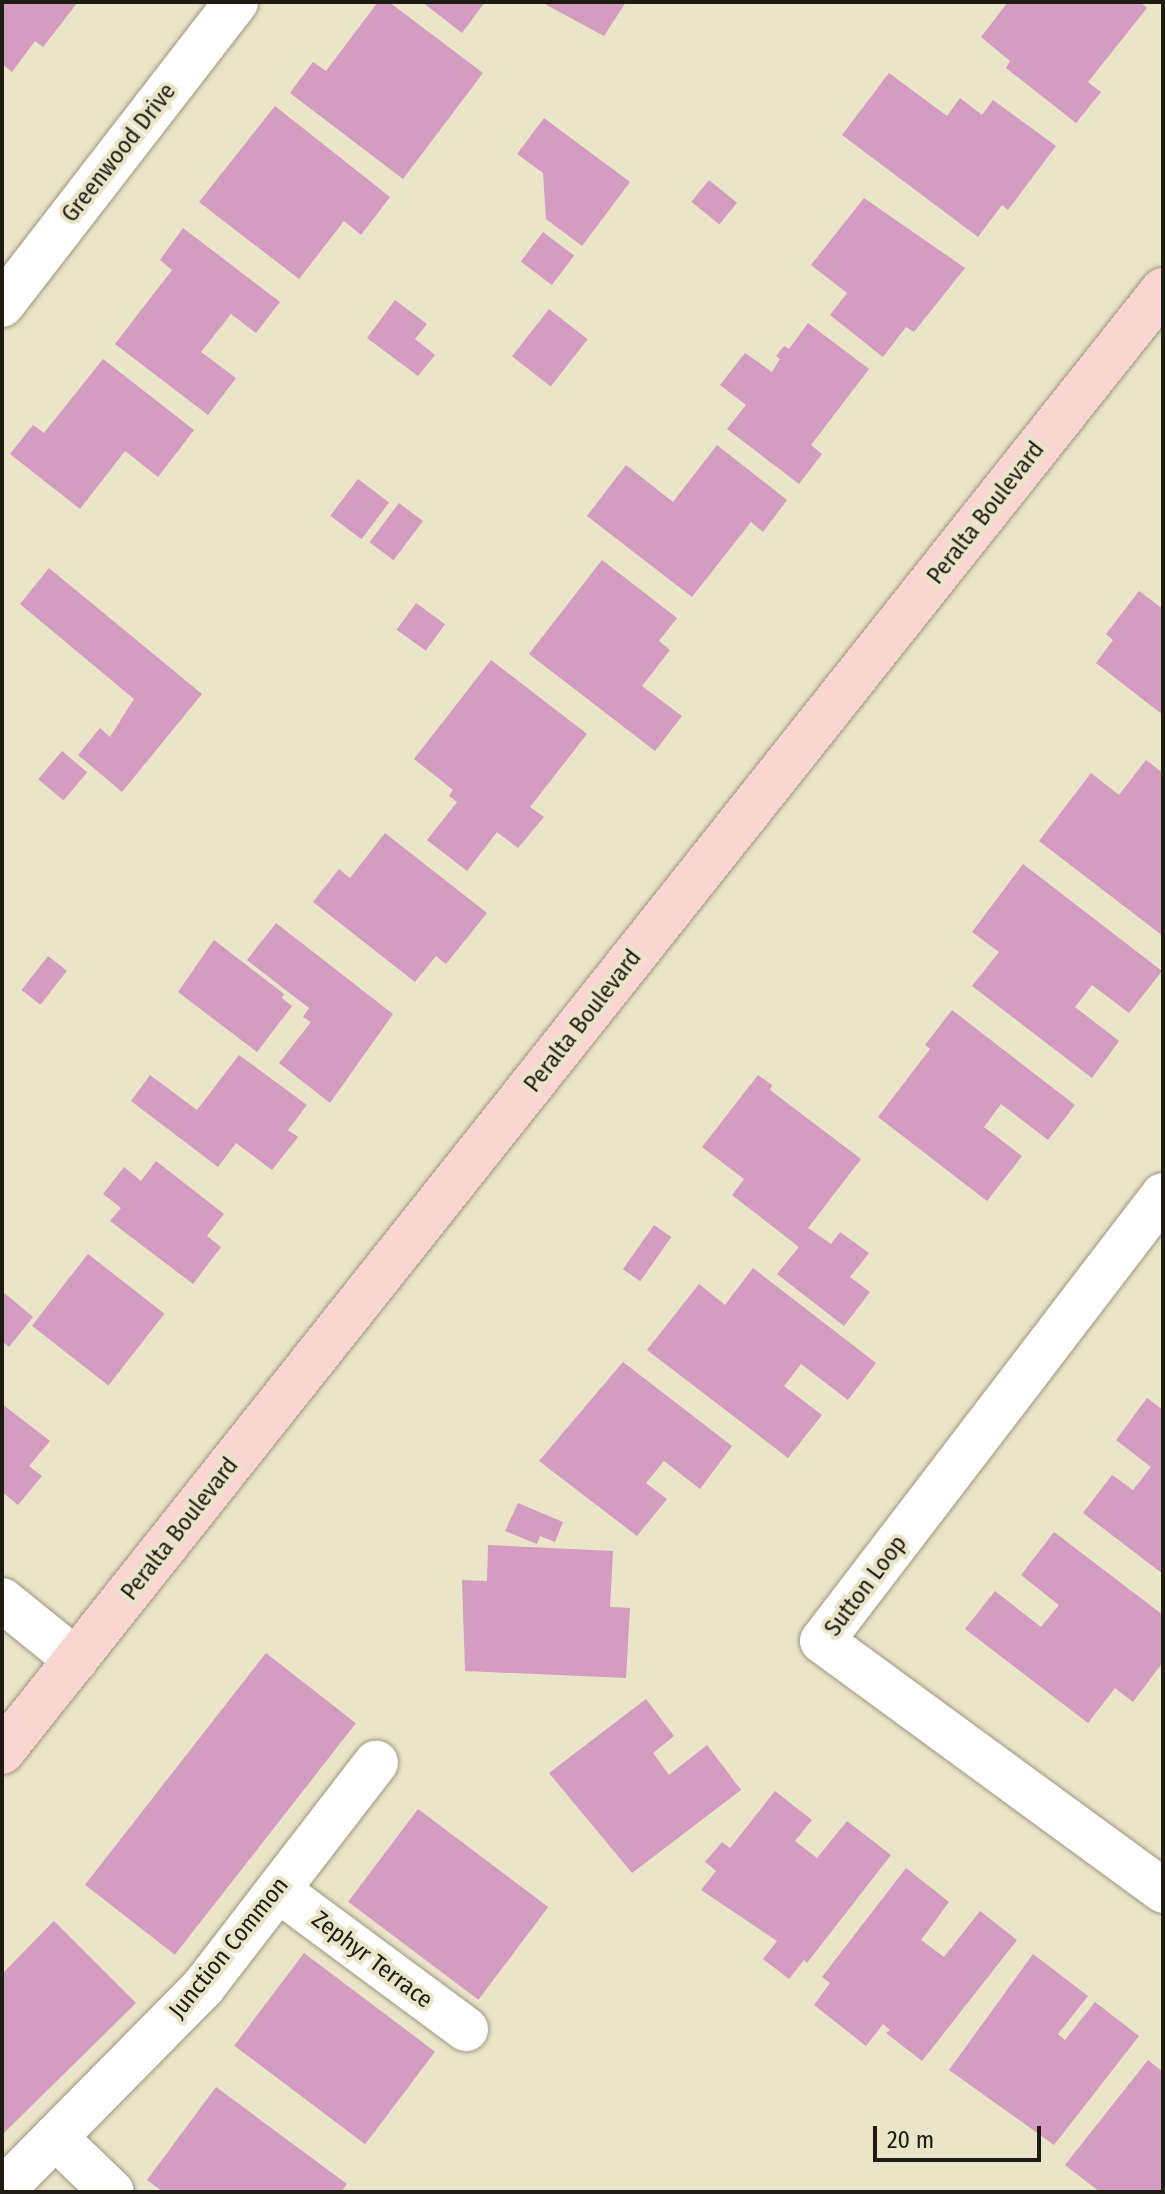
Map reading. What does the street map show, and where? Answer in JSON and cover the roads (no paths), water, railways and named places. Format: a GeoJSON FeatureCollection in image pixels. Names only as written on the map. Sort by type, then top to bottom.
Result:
{"type":"FeatureCollection","features":[{"type":"Feature","properties":{"kind":"main road","name":"Peralta Boulevard"},"geometry":{"type":"LineString","coordinates":[[2,1752],[1163,290]]}},
{"type":"Feature","properties":{"kind":"street","name":"Greenwood Drive"},"geometry":{"type":"LineString","coordinates":[[2,305],[236,2]]}},
{"type":"Feature","properties":{"kind":"street","name":"Sutton Loop"},"geometry":{"type":"LineString","coordinates":[[1163,1195],[822,1641],[1163,1891]]}},
{"type":"Feature","properties":{"kind":"street"},"geometry":{"type":"LineString","coordinates":[[2,1600],[76,1660]]}},
{"type":"Feature","properties":{"kind":"street","name":"Junction Common"},"geometry":{"type":"LineString","coordinates":[[2,2191],[204,1986],[376,1763]]}},
{"type":"Feature","properties":{"kind":"street","name":"Zephyr Terrace"},"geometry":{"type":"LineString","coordinates":[[278,1890],[466,2029]]}},
{"type":"Feature","properties":{"kind":"street"},"geometry":{"type":"LineString","coordinates":[[55,2137],[112,2192]]}}]}
